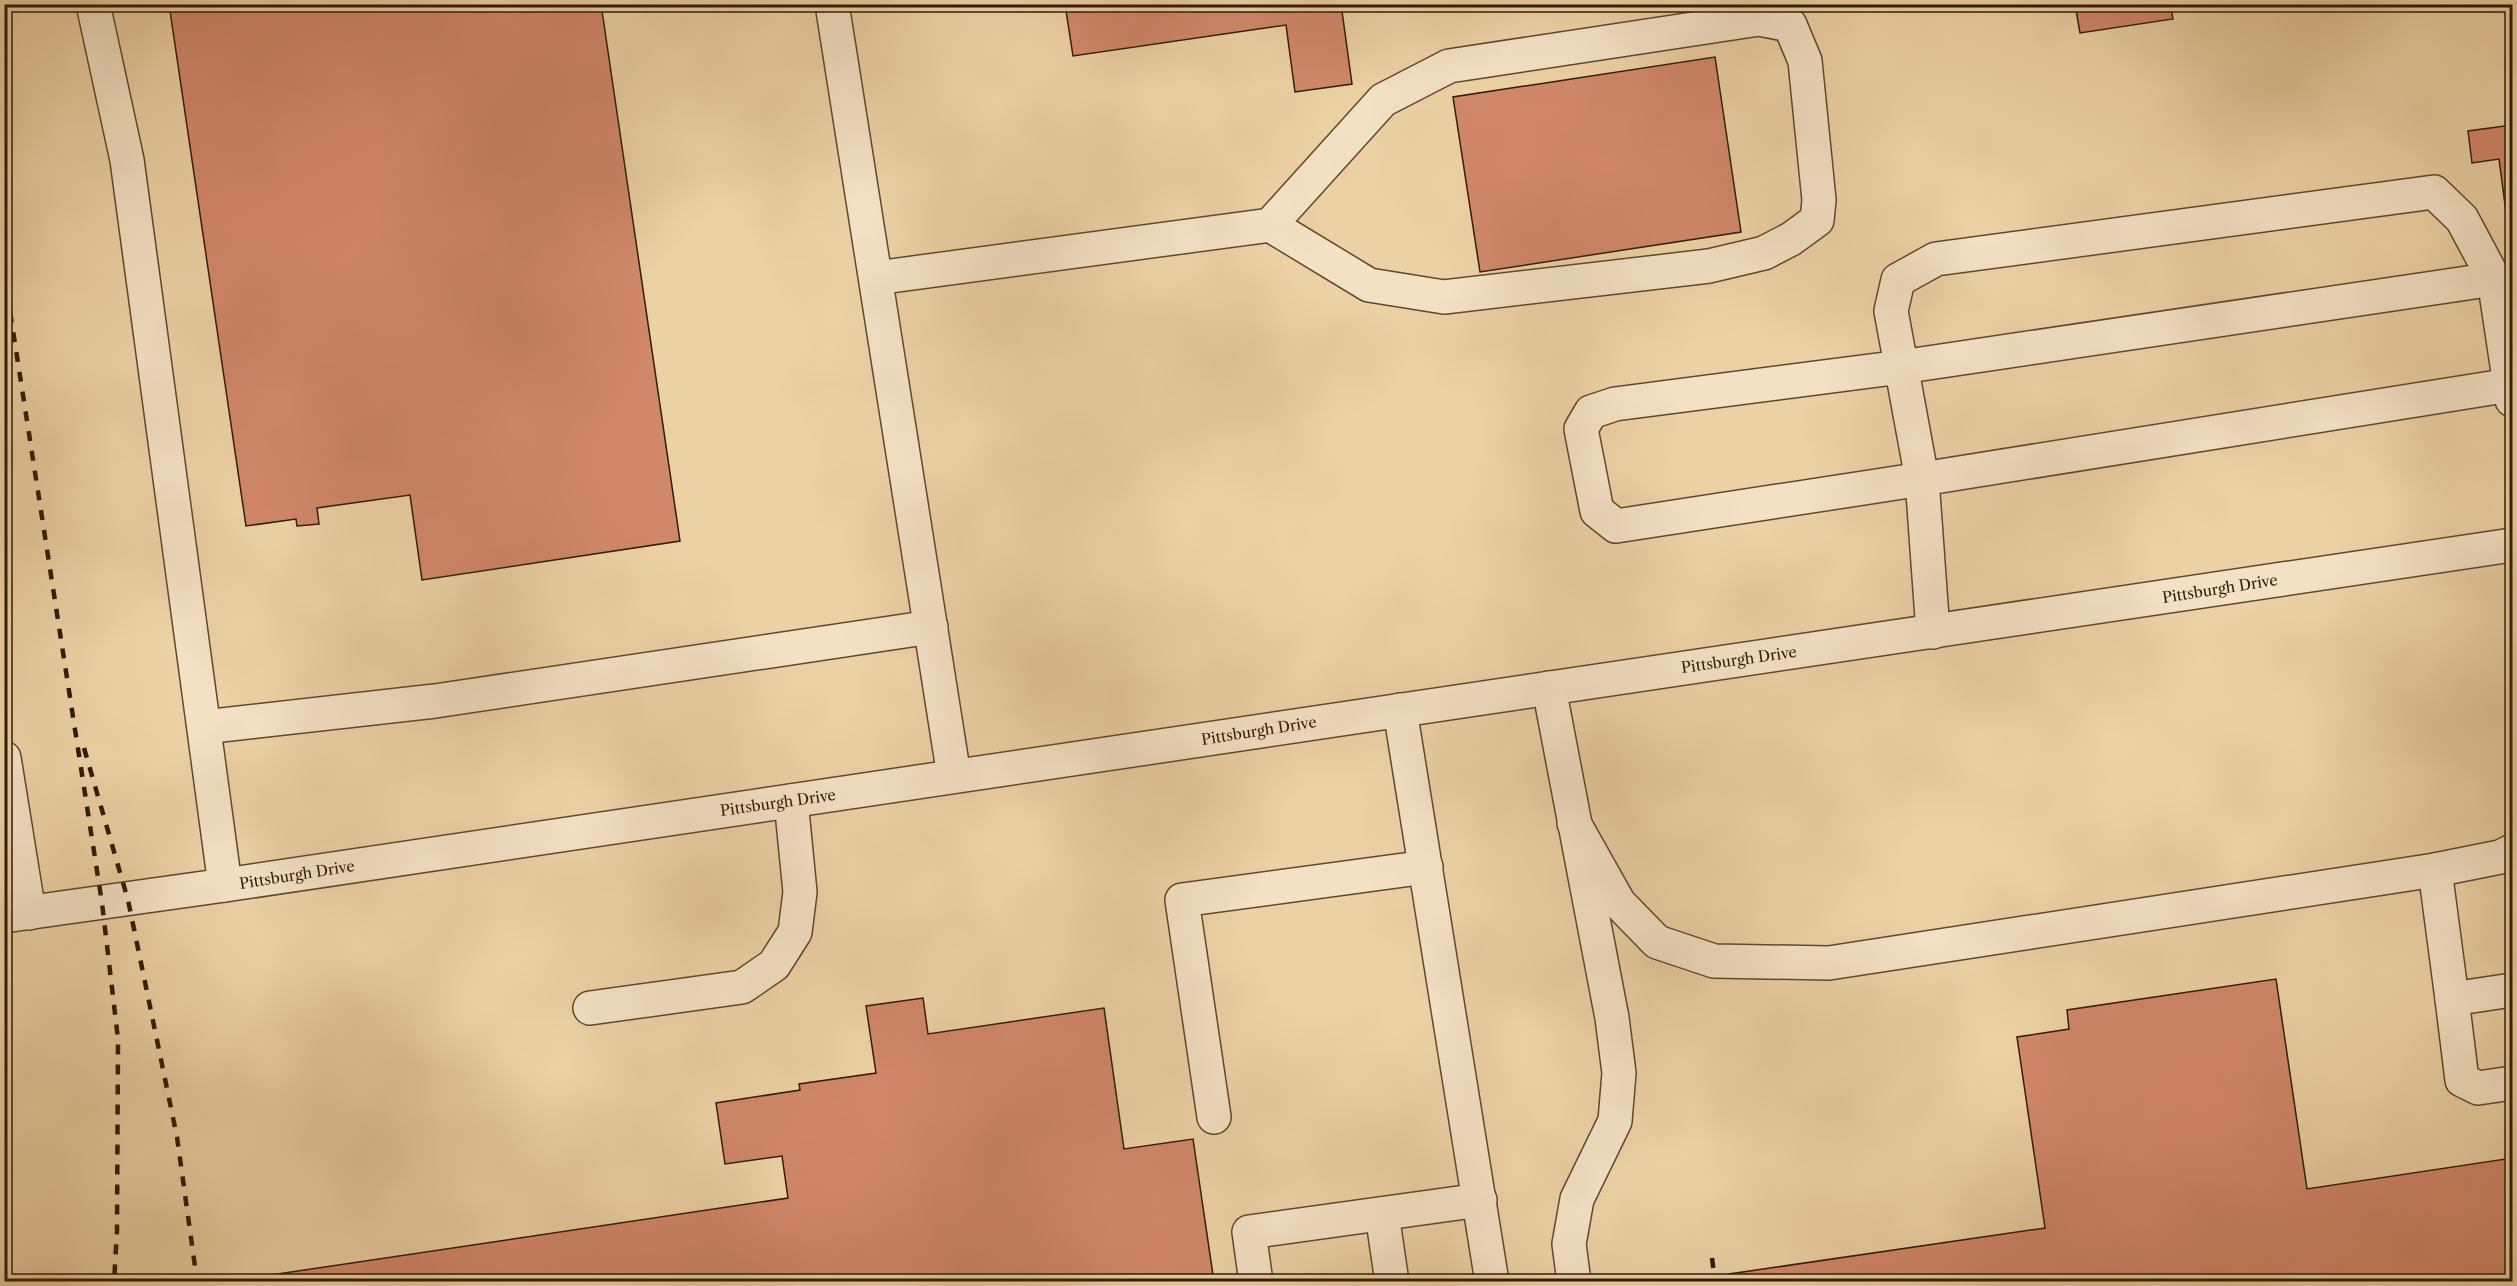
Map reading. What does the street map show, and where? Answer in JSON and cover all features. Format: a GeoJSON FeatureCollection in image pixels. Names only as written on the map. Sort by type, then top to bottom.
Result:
{"type":"FeatureCollection","features":[{"type":"Feature","properties":{"kind":"street"},"geometry":{"type":"LineString","coordinates":[[93,4],[127,160],[225,885]]}},
{"type":"Feature","properties":{"kind":"street"},"geometry":{"type":"LineString","coordinates":[[832,4],[954,776]]}},
{"type":"Feature","properties":{"kind":"street"},"geometry":{"type":"LineString","coordinates":[[876,278],[1270,225],[1369,285],[1444,297],[1709,266],[1764,253],[1791,239],[1817,220],[1820,200],[1805,61],[1790,25],[1759,18],[1449,66],[1383,100],[1270,225]]}},
{"type":"Feature","properties":{"kind":"street"},"geometry":{"type":"LineString","coordinates":[[1933,632],[1922,479],[1902,367],[1891,311],[1898,280],[1936,259],[2434,192],[2462,219],[2494,279],[2508,343],[2511,392],[1922,479],[1616,526],[1597,511],[1581,429],[1591,412],[1615,404],[1902,367],[2494,279]]}},
{"type":"Feature","properties":{"kind":"street","name":"Pittsburgh Drive"},"geometry":{"type":"LineString","coordinates":[[17,915],[2512,545]]}},
{"type":"Feature","properties":{"kind":"street"},"geometry":{"type":"LineString","coordinates":[[204,727],[435,701],[931,627]]}},
{"type":"Feature","properties":{"kind":"street"},"geometry":{"type":"LineString","coordinates":[[1548,688],[1612,1018],[1619,1073],[1614,1121],[1577,1198],[1569,1244],[1574,1281]]}},
{"type":"Feature","properties":{"kind":"street"},"geometry":{"type":"LineString","coordinates":[[1400,710],[1492,1281]]}},
{"type":"Feature","properties":{"kind":"street"},"geometry":{"type":"LineString","coordinates":[[4,758],[17,915]]}},
{"type":"Feature","properties":{"kind":"street"},"geometry":{"type":"LineString","coordinates":[[590,1008],[742,987],[774,964],[795,932],[800,892],[791,801]]}},
{"type":"Feature","properties":{"kind":"street"},"geometry":{"type":"LineString","coordinates":[[1574,823],[1619,903],[1657,942],[1714,961],[1829,963],[2435,870],[2500,857],[2512,851]]}},
{"type":"Feature","properties":{"kind":"street"},"geometry":{"type":"LineString","coordinates":[[1214,1117],[1182,900],[1426,867]]}},
{"type":"Feature","properties":{"kind":"street"},"geometry":{"type":"LineString","coordinates":[[2435,870],[2462,1080],[2478,1088],[2512,1083]]}},
{"type":"Feature","properties":{"kind":"street"},"geometry":{"type":"LineString","coordinates":[[2452,999],[2512,990]]}},
{"type":"Feature","properties":{"kind":"street"},"geometry":{"type":"LineString","coordinates":[[1256,1281],[1249,1232],[1480,1200]]}},
{"type":"Feature","properties":{"kind":"street"},"geometry":{"type":"LineString","coordinates":[[1382,1214],[1392,1281]]}},
{"type":"Feature","properties":{"kind":"building"},"geometry":{"type":"Polygon","coordinates":[[[169,4],[601,4],[680,541],[422,580],[410,495],[317,508],[319,524],[297,526],[296,519],[246,526],[169,4]]]}},
{"type":"Feature","properties":{"kind":"building"},"geometry":{"type":"Polygon","coordinates":[[[1065,4],[1341,4],[1352,84],[1295,92],[1286,25],[1073,56],[1065,4]]]}},
{"type":"Feature","properties":{"kind":"building"},"geometry":{"type":"Polygon","coordinates":[[[2075,4],[2170,4],[2173,19],[2080,33],[2075,4]]]}},
{"type":"Feature","properties":{"kind":"building"},"geometry":{"type":"Polygon","coordinates":[[[1715,57],[1741,232],[1480,272],[1453,97],[1715,57]]]}},
{"type":"Feature","properties":{"kind":"building"},"geometry":{"type":"Polygon","coordinates":[[[2512,125],[2512,234],[2509,235],[2499,159],[2472,163],[2468,131],[2512,125]]]}},
{"type":"Feature","properties":{"kind":"building"},"geometry":{"type":"Polygon","coordinates":[[[2276,979],[2307,1189],[2512,1158],[2512,1282],[1730,1282],[1729,1274],[2045,1228],[2017,1037],[2069,1029],[2067,1010],[2276,979]]]}},
{"type":"Feature","properties":{"kind":"building"},"geometry":{"type":"Polygon","coordinates":[[[923,998],[928,1034],[1104,1008],[1124,1149],[1193,1139],[1214,1282],[224,1282],[788,1198],[782,1156],[725,1164],[716,1103],[800,1090],[799,1084],[876,1073],[866,1006],[923,998]]]}},
{"type":"Feature","properties":{"kind":"railway"},"geometry":{"type":"LineString","coordinates":[[4,273],[102,903],[118,1039],[117,1231],[114,1282]]}},
{"type":"Feature","properties":{"kind":"railway"},"geometry":{"type":"LineString","coordinates":[[84,748],[128,900],[177,1137],[197,1281]]}},
{"type":"Feature","properties":{"kind":"railway"},"geometry":{"type":"LineString","coordinates":[[1712,1258],[1715,1282]]}}]}
